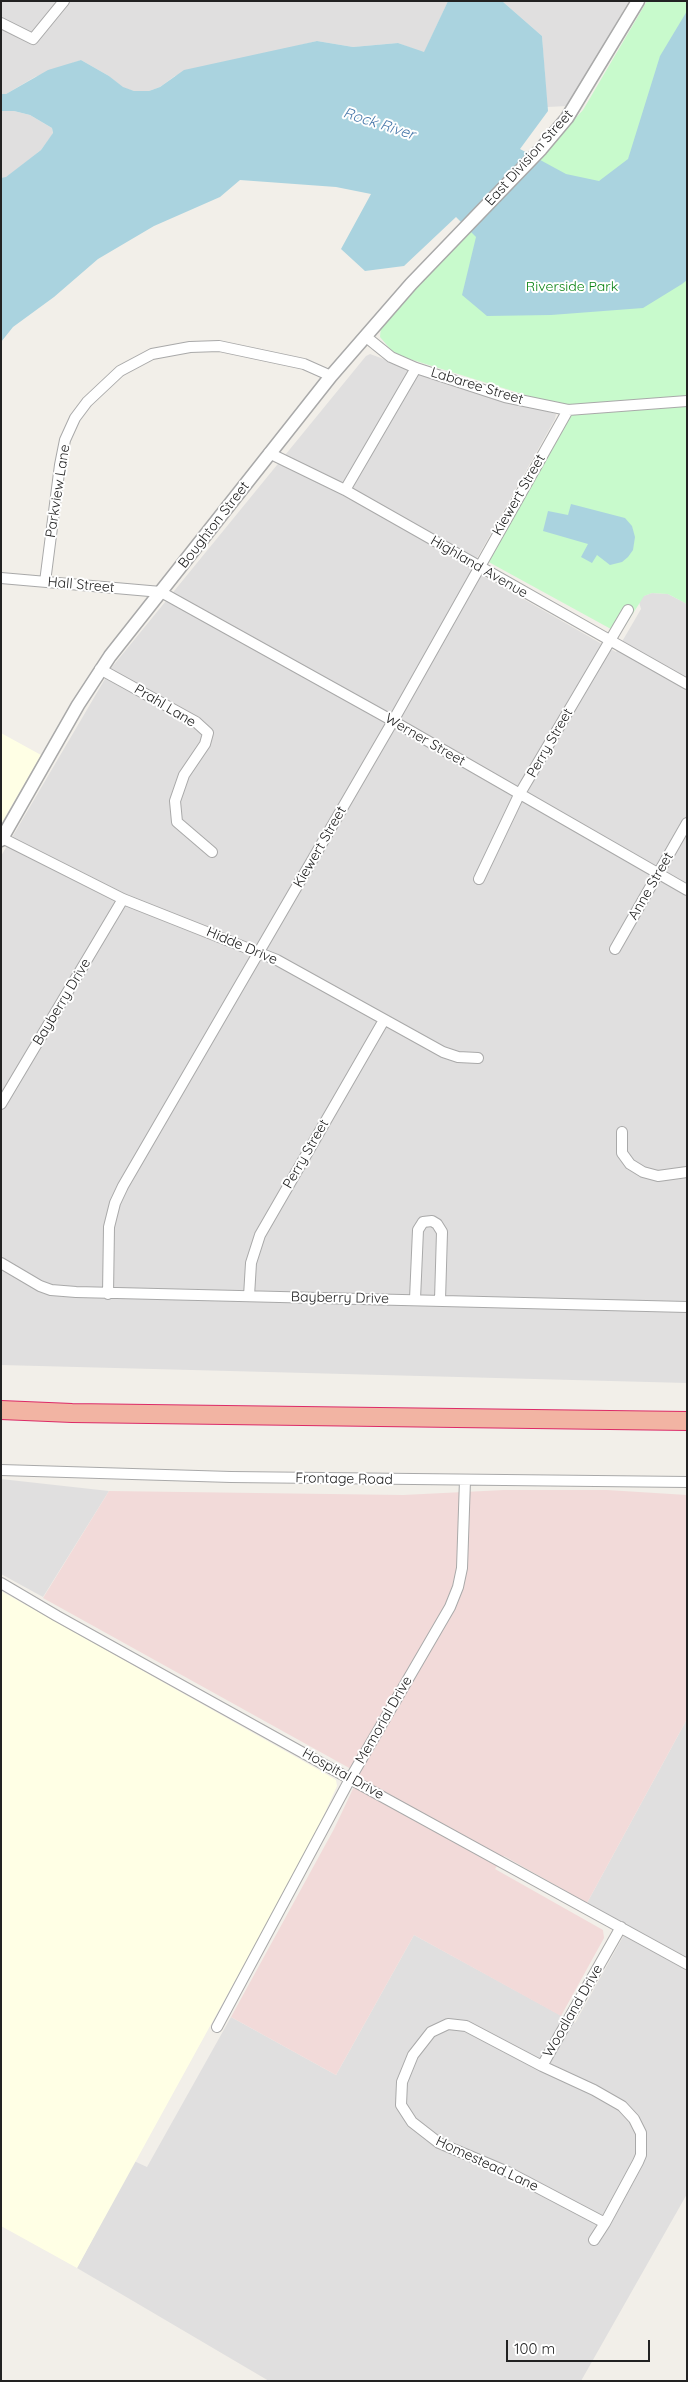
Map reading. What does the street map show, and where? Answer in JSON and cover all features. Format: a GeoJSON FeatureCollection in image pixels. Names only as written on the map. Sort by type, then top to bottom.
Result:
{"type":"FeatureCollection","features":[{"type":"Feature","properties":{"kind":"highway"},"geometry":{"type":"LineString","coordinates":[[1,1410],[182,1415],[687,1421]]}},
{"type":"Feature","properties":{"kind":"street"},"geometry":{"type":"LineString","coordinates":[[1,23],[33,39],[64,1]]}},
{"type":"Feature","properties":{"kind":"street","name":"East Division Street"},"geometry":{"type":"LineString","coordinates":[[460,234],[541,149],[567,118],[638,1]]}},
{"type":"Feature","properties":{"kind":"street","name":"Boughton Street"},"geometry":{"type":"LineString","coordinates":[[2,839],[100,668],[331,376],[365,336],[460,234]]}},
{"type":"Feature","properties":{"kind":"street","name":"Labaree Street"},"geometry":{"type":"LineString","coordinates":[[365,336],[391,357],[416,368],[505,397],[568,410],[687,401]]}},
{"type":"Feature","properties":{"kind":"street","name":"Parkview Lane"},"geometry":{"type":"LineString","coordinates":[[45,582],[65,440],[75,418],[87,402],[120,371],[152,354],[190,347],[219,346],[304,364],[331,376]]}},
{"type":"Feature","properties":{"kind":"street"},"geometry":{"type":"LineString","coordinates":[[344,490],[416,368]]}},
{"type":"Feature","properties":{"kind":"street","name":"Kiewert Street"},"geometry":{"type":"LineString","coordinates":[[108,1294],[109,1227],[115,1204],[393,721],[568,410]]}},
{"type":"Feature","properties":{"kind":"street","name":"Highland Avenue"},"geometry":{"type":"LineString","coordinates":[[269,453],[344,490],[687,684]]}},
{"type":"Feature","properties":{"kind":"street","name":"Hall Street"},"geometry":{"type":"LineString","coordinates":[[1,578],[161,592]]}},
{"type":"Feature","properties":{"kind":"street","name":"Werner Street"},"geometry":{"type":"LineString","coordinates":[[161,592],[393,721],[519,796],[687,890]]}},
{"type":"Feature","properties":{"kind":"street","name":"Perry Street"},"geometry":{"type":"LineString","coordinates":[[479,879],[519,796],[628,610]]}},
{"type":"Feature","properties":{"kind":"street","name":"Prahl Lane"},"geometry":{"type":"LineString","coordinates":[[100,668],[196,722],[208,733],[205,744],[184,775],[175,801],[177,822],[212,852]]}},
{"type":"Feature","properties":{"kind":"street","name":"Anne Street"},"geometry":{"type":"LineString","coordinates":[[615,949],[687,823]]}},
{"type":"Feature","properties":{"kind":"street","name":"Hidde Drive"},"geometry":{"type":"LineString","coordinates":[[2,839],[123,899],[259,952],[443,1052],[458,1057],[478,1058]]}},
{"type":"Feature","properties":{"kind":"street","name":"Bayberry Drive"},"geometry":{"type":"LineString","coordinates":[[1,1104],[123,899]]}},
{"type":"Feature","properties":{"kind":"street","name":"Perry Street"},"geometry":{"type":"LineString","coordinates":[[250,1296],[251,1263],[260,1235],[384,1020]]}},
{"type":"Feature","properties":{"kind":"street"},"geometry":{"type":"LineString","coordinates":[[622,1132],[622,1153],[630,1164],[643,1172],[658,1176],[687,1172]]}},
{"type":"Feature","properties":{"kind":"street"},"geometry":{"type":"LineString","coordinates":[[415,1299],[418,1230],[423,1222],[432,1221],[438,1224],[442,1232],[440,1300]]}},
{"type":"Feature","properties":{"kind":"street","name":"Bayberry Drive"},"geometry":{"type":"LineString","coordinates":[[1,1263],[40,1286],[51,1290],[108,1294],[415,1299],[687,1307]]}},
{"type":"Feature","properties":{"kind":"street","name":"Frontage Road"},"geometry":{"type":"LineString","coordinates":[[1,1470],[221,1476],[687,1482]]}},
{"type":"Feature","properties":{"kind":"street","name":"Memorial Drive"},"geometry":{"type":"LineString","coordinates":[[217,2027],[350,1779],[450,1607],[458,1587],[462,1568],[465,1480]]}},
{"type":"Feature","properties":{"kind":"street","name":"Hospital Drive"},"geometry":{"type":"LineString","coordinates":[[1,1583],[350,1779],[687,1964]]}},
{"type":"Feature","properties":{"kind":"street","name":"Woodland Drive"},"geometry":{"type":"LineString","coordinates":[[594,2240],[638,2162],[642,2147],[640,2133],[634,2119],[622,2106],[594,2090],[542,2066],[621,1927]]}},
{"type":"Feature","properties":{"kind":"street","name":"Homestead Lane"},"geometry":{"type":"LineString","coordinates":[[542,2066],[466,2026],[448,2024],[431,2032],[413,2055],[402,2082],[401,2105],[412,2122],[438,2143],[508,2172],[604,2222]]}},
{"type":"Feature","properties":{"kind":"shaded area"},"geometry":{"type":"Polygon","coordinates":[[[1,1],[448,1],[424,53],[398,43],[353,47],[317,41],[175,76],[160,87],[149,91],[134,91],[123,88],[109,76],[81,60],[35,77],[6,94],[1,94],[1,1]]]}},
{"type":"Feature","properties":{"kind":"shaded area"},"geometry":{"type":"Polygon","coordinates":[[[502,1],[629,1],[568,106],[547,107],[542,36],[502,1]]]}},
{"type":"Feature","properties":{"kind":"shaded area"},"geometry":{"type":"Polygon","coordinates":[[[1,111],[14,111],[30,115],[52,128],[53,134],[41,150],[6,178],[1,178],[1,111]]]}},
{"type":"Feature","properties":{"kind":"shaded area"},"geometry":{"type":"Polygon","coordinates":[[[370,354],[446,382],[556,414],[555,419],[471,569],[616,652],[641,609],[639,602],[643,596],[652,593],[668,594],[687,604],[687,1383],[1,1365],[1,856],[112,667],[366,356],[370,354]]]}},
{"type":"Feature","properties":{"kind":"shaded area"},"geometry":{"type":"Polygon","coordinates":[[[1,733],[41,755],[1,824],[1,733]]]}},
{"type":"Feature","properties":{"kind":"shaded area"},"geometry":{"type":"Polygon","coordinates":[[[1,1479],[109,1491],[43,1597],[1,1574],[1,1479]]]}},
{"type":"Feature","properties":{"kind":"shaded area"},"geometry":{"type":"Polygon","coordinates":[[[504,1490],[607,1490],[687,1495],[687,1719],[587,1903],[504,1856],[495,1869],[603,1930],[604,1938],[561,2016],[414,1935],[336,2075],[231,2017],[334,1829],[360,1774],[43,1598],[109,1491],[403,1495],[504,1490]]]}},
{"type":"Feature","properties":{"kind":"shaded area"},"geometry":{"type":"Polygon","coordinates":[[[1,1591],[326,1774],[336,1780],[337,1786],[314,1837],[77,2268],[1,2226],[1,1591]]]}},
{"type":"Feature","properties":{"kind":"shaded area"},"geometry":{"type":"Polygon","coordinates":[[[687,1719],[687,2194],[581,2381],[269,2381],[77,2268],[134,2161],[147,2167],[231,2017],[336,2075],[414,1935],[575,2023],[629,1926],[587,1903],[687,1719]]]}},
{"type":"Feature","properties":{"kind":"green space","name":"Riverside Park"},"geometry":{"type":"Polygon","coordinates":[[[647,1],[687,1],[687,604],[668,594],[652,593],[644,596],[620,634],[485,560],[562,421],[560,402],[545,401],[403,357],[392,351],[380,337],[381,326],[583,110],[647,1]]]}},
{"type":"Feature","properties":{"kind":"water","name":"Rock River"},"geometry":{"type":"Polygon","coordinates":[[[448,1],[502,1],[542,36],[548,111],[520,149],[566,174],[599,181],[628,159],[660,56],[687,11],[687,280],[643,308],[551,315],[487,316],[462,295],[476,237],[456,217],[404,266],[365,271],[341,249],[371,194],[336,187],[240,180],[220,197],[154,226],[98,259],[54,297],[13,327],[1,342],[1,178],[6,177],[41,150],[53,133],[52,128],[30,115],[14,111],[1,111],[1,94],[6,94],[48,70],[81,60],[109,76],[123,87],[134,91],[149,91],[160,87],[184,70],[317,41],[353,47],[398,43],[424,52],[448,1]]]}},
{"type":"Feature","properties":{"kind":"water"},"geometry":{"type":"Polygon","coordinates":[[[571,504],[625,518],[632,526],[635,537],[633,550],[628,557],[622,562],[610,565],[597,555],[592,563],[581,557],[588,544],[543,531],[548,511],[568,515],[571,504]]]}}]}
